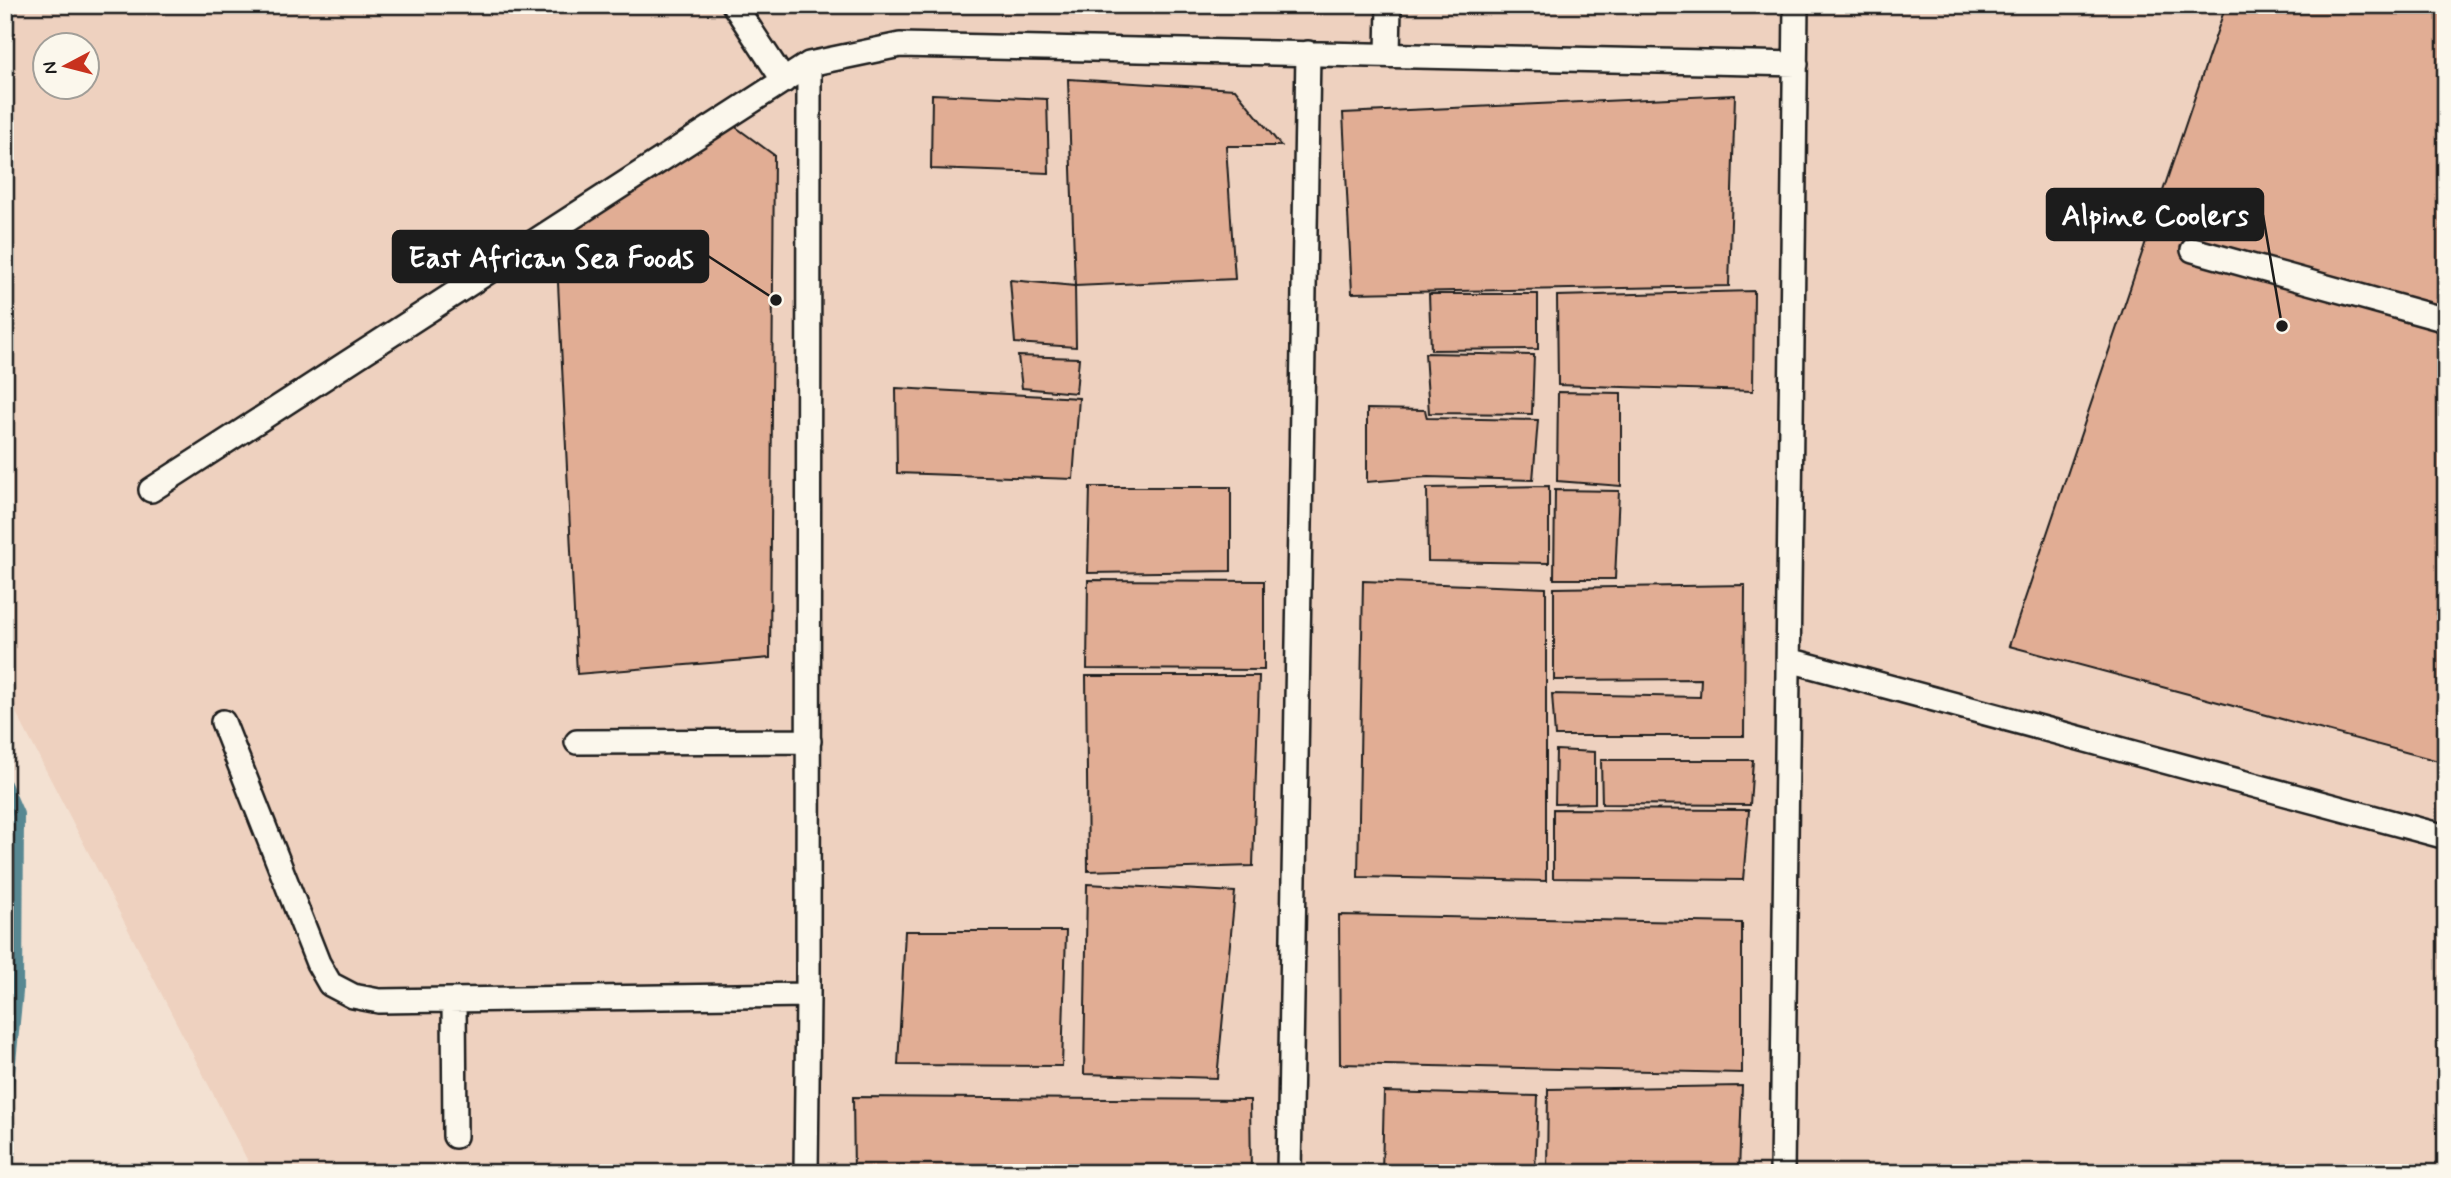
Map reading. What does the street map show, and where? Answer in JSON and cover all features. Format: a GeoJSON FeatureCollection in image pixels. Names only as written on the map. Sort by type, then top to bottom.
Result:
{"type":"FeatureCollection","features":[{"type":"Feature","properties":{"kind":"lane"},"geometry":{"type":"LineString","coordinates":[[734,5],[784,81]]}},
{"type":"Feature","properties":{"kind":"lane"},"geometry":{"type":"LineString","coordinates":[[1388,55],[1389,5]]}},
{"type":"Feature","properties":{"kind":"lane"},"geometry":{"type":"LineString","coordinates":[[1782,1173],[1796,5]]}},
{"type":"Feature","properties":{"kind":"lane"},"geometry":{"type":"LineString","coordinates":[[151,489],[809,64],[900,45],[1796,64]]}},
{"type":"Feature","properties":{"kind":"lane"},"geometry":{"type":"LineString","coordinates":[[1289,1173],[1308,53]]}},
{"type":"Feature","properties":{"kind":"lane"},"geometry":{"type":"LineString","coordinates":[[806,1173],[809,64]]}},
{"type":"Feature","properties":{"kind":"lane"},"geometry":{"type":"LineString","coordinates":[[2193,250],[2446,320]]}},
{"type":"Feature","properties":{"kind":"lane"},"geometry":{"type":"LineString","coordinates":[[1789,660],[2446,837]]}},
{"type":"Feature","properties":{"kind":"lane"},"geometry":{"type":"LineString","coordinates":[[223,722],[317,963],[330,985],[354,996],[379,1001],[808,995]]}},
{"type":"Feature","properties":{"kind":"lane"},"geometry":{"type":"LineString","coordinates":[[577,741],[808,741]]}},
{"type":"Feature","properties":{"kind":"lane"},"geometry":{"type":"LineString","coordinates":[[454,1000],[455,1136]]}},
{"type":"Feature","properties":{"kind":"shaded area"},"geometry":{"type":"Polygon","coordinates":[[[5,5],[2446,5],[2446,1173],[254,1173],[5,691],[5,5]]]}},
{"type":"Feature","properties":{"kind":"building"},"geometry":{"type":"Polygon","coordinates":[[[2226,5],[2446,5],[2446,763],[2009,646],[2226,5]]]}},
{"type":"Feature","properties":{"kind":"building"},"geometry":{"type":"Polygon","coordinates":[[[1068,79],[1235,89],[1281,146],[1226,146],[1235,279],[1075,286],[1068,79]]]}},
{"type":"Feature","properties":{"kind":"building"},"geometry":{"type":"Polygon","coordinates":[[[932,94],[1047,99],[1049,173],[931,169],[932,94]]]}},
{"type":"Feature","properties":{"kind":"building"},"geometry":{"type":"Polygon","coordinates":[[[1735,95],[1729,286],[1352,293],[1343,113],[1735,95]]]}},
{"type":"Feature","properties":{"kind":"building"},"geometry":{"type":"Polygon","coordinates":[[[715,112],[774,155],[770,658],[577,674],[555,221],[715,112]]]}},
{"type":"Feature","properties":{"kind":"building"},"geometry":{"type":"Polygon","coordinates":[[[1010,280],[1075,286],[1076,347],[1015,343],[1010,280]]]}},
{"type":"Feature","properties":{"kind":"building"},"geometry":{"type":"Polygon","coordinates":[[[1754,291],[1753,391],[1558,385],[1557,296],[1754,291]]]}},
{"type":"Feature","properties":{"kind":"building"},"geometry":{"type":"Polygon","coordinates":[[[1429,294],[1538,294],[1538,349],[1431,350],[1429,294]]]}},
{"type":"Feature","properties":{"kind":"building"},"geometry":{"type":"Polygon","coordinates":[[[1425,353],[1534,355],[1532,414],[1429,413],[1425,353]]]}},
{"type":"Feature","properties":{"kind":"building"},"geometry":{"type":"Polygon","coordinates":[[[1018,356],[1079,358],[1076,393],[1022,388],[1018,356]]]}},
{"type":"Feature","properties":{"kind":"building"},"geometry":{"type":"Polygon","coordinates":[[[896,388],[1079,398],[1073,479],[897,473],[896,388]]]}},
{"type":"Feature","properties":{"kind":"building"},"geometry":{"type":"Polygon","coordinates":[[[1558,392],[1621,393],[1621,486],[1557,481],[1558,392]]]}},
{"type":"Feature","properties":{"kind":"building"},"geometry":{"type":"Polygon","coordinates":[[[1367,409],[1425,410],[1427,418],[1538,420],[1533,480],[1428,477],[1367,482],[1367,409]]]}},
{"type":"Feature","properties":{"kind":"building"},"geometry":{"type":"Polygon","coordinates":[[[1549,486],[1549,563],[1428,561],[1427,488],[1549,486]]]}},
{"type":"Feature","properties":{"kind":"building"},"geometry":{"type":"Polygon","coordinates":[[[1090,487],[1231,487],[1231,571],[1088,573],[1090,487]]]}},
{"type":"Feature","properties":{"kind":"building"},"geometry":{"type":"Polygon","coordinates":[[[1555,490],[1619,491],[1615,579],[1554,579],[1555,490]]]}},
{"type":"Feature","properties":{"kind":"building"},"geometry":{"type":"Polygon","coordinates":[[[1088,580],[1264,581],[1264,670],[1087,669],[1088,580]]]}},
{"type":"Feature","properties":{"kind":"building"},"geometry":{"type":"Polygon","coordinates":[[[1363,581],[1546,588],[1546,881],[1358,877],[1363,581]]]}},
{"type":"Feature","properties":{"kind":"building"},"geometry":{"type":"Polygon","coordinates":[[[1745,585],[1744,736],[1555,736],[1552,694],[1700,697],[1701,679],[1554,680],[1554,588],[1745,585]]]}},
{"type":"Feature","properties":{"kind":"building"},"geometry":{"type":"Polygon","coordinates":[[[1086,676],[1259,676],[1253,866],[1088,871],[1086,676]]]}},
{"type":"Feature","properties":{"kind":"building"},"geometry":{"type":"Polygon","coordinates":[[[1556,750],[1595,752],[1595,803],[1555,804],[1556,750]]]}},
{"type":"Feature","properties":{"kind":"building"},"geometry":{"type":"Polygon","coordinates":[[[1601,760],[1753,760],[1750,805],[1602,804],[1601,760]]]}},
{"type":"Feature","properties":{"kind":"building"},"geometry":{"type":"Polygon","coordinates":[[[1553,809],[1749,810],[1743,880],[1553,878],[1553,809]]]}},
{"type":"Feature","properties":{"kind":"building"},"geometry":{"type":"Polygon","coordinates":[[[1087,884],[1235,892],[1217,1078],[1084,1074],[1087,884]]]}},
{"type":"Feature","properties":{"kind":"building"},"geometry":{"type":"Polygon","coordinates":[[[1339,915],[1742,923],[1742,1073],[1340,1064],[1339,915]]]}},
{"type":"Feature","properties":{"kind":"building"},"geometry":{"type":"Polygon","coordinates":[[[905,931],[1066,931],[1062,1066],[898,1065],[905,931]]]}},
{"type":"Feature","properties":{"kind":"building"},"geometry":{"type":"Polygon","coordinates":[[[1742,1086],[1739,1173],[1547,1173],[1548,1089],[1742,1086]]]}},
{"type":"Feature","properties":{"kind":"building"},"geometry":{"type":"Polygon","coordinates":[[[1384,1092],[1538,1096],[1535,1173],[1382,1173],[1384,1092]]]}},
{"type":"Feature","properties":{"kind":"building"},"geometry":{"type":"Polygon","coordinates":[[[853,1097],[1250,1100],[1251,1173],[854,1173],[853,1097]]]}},
{"type":"Feature","properties":{"kind":"waterway"},"geometry":{"type":"LineString","coordinates":[[5,784],[18,814],[17,992],[5,1112]]}},
{"type":"Feature","properties":{"kind":"place","name":"East African Sea Foods"},"geometry":{"type":"Point","coordinates":[776,300]}},
{"type":"Feature","properties":{"kind":"place","name":"Alpine Coolers"},"geometry":{"type":"Point","coordinates":[2282,326]}}]}
